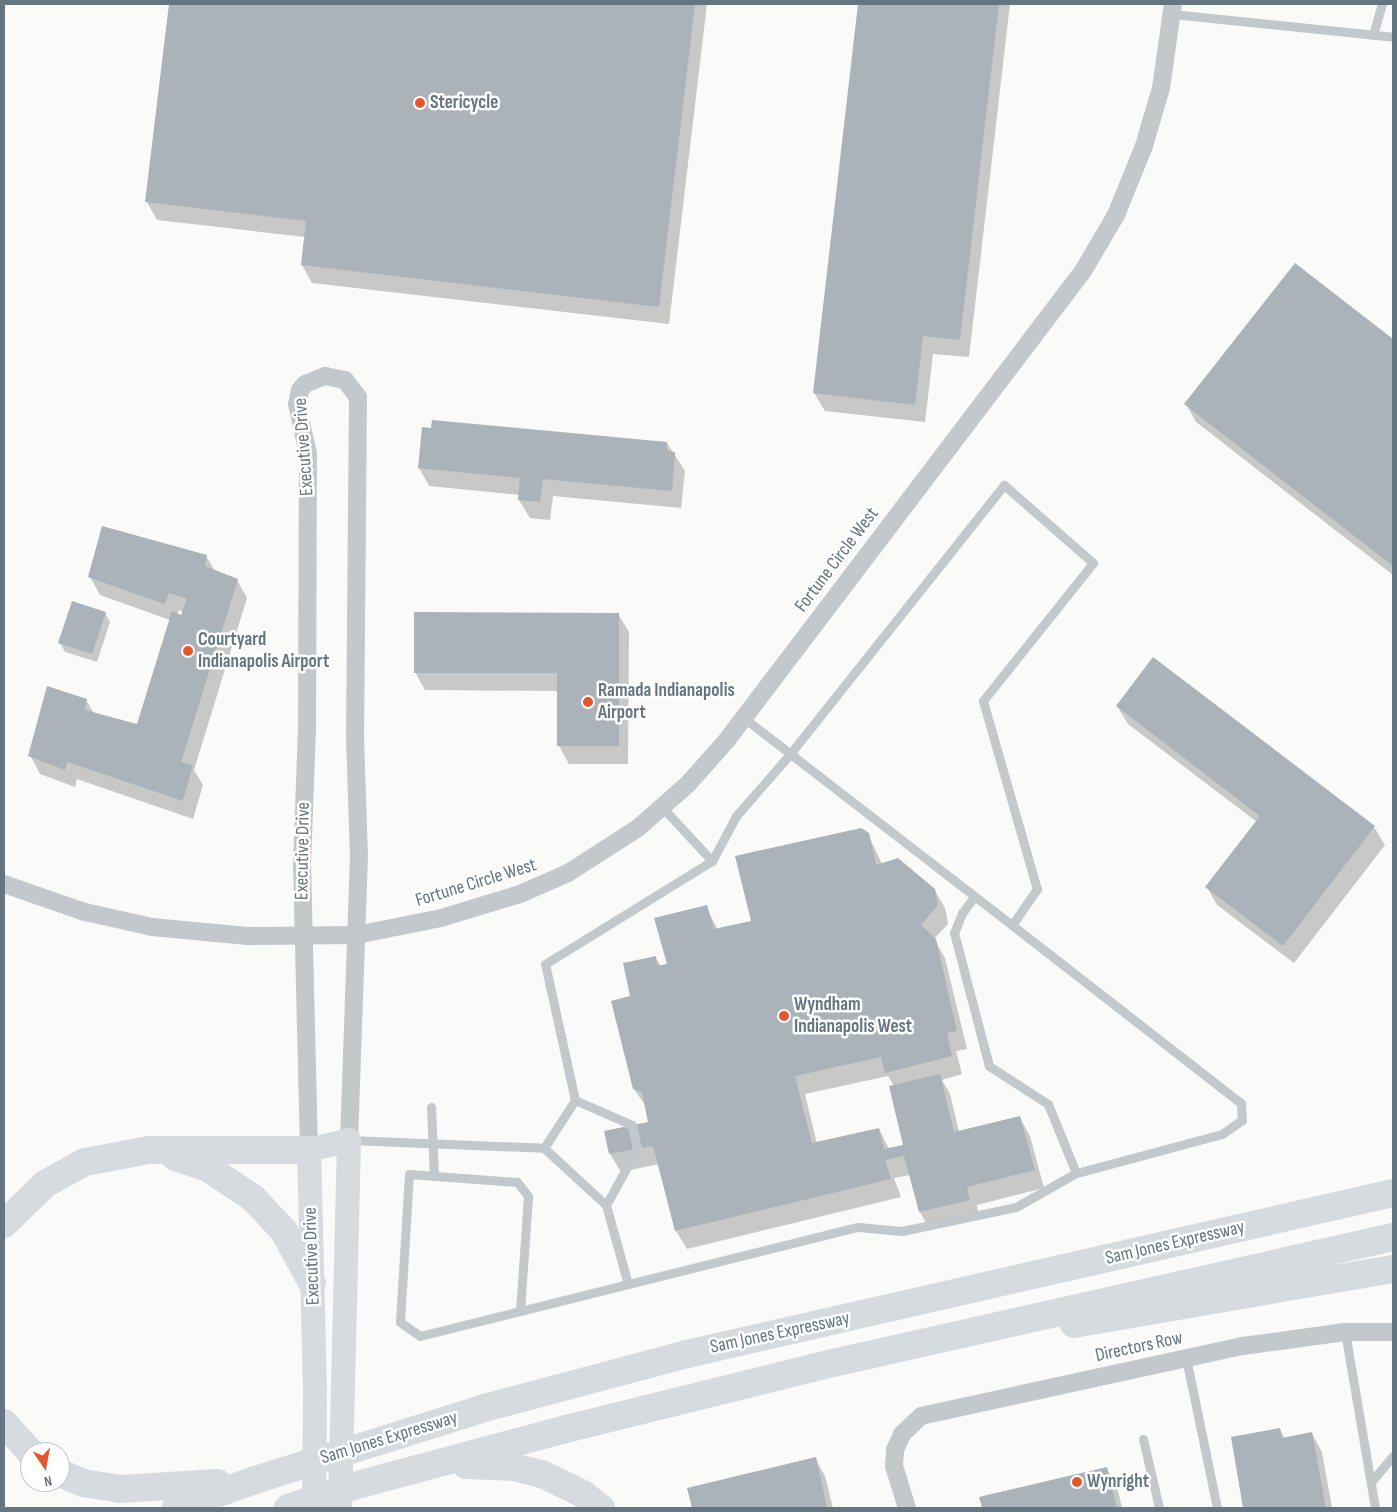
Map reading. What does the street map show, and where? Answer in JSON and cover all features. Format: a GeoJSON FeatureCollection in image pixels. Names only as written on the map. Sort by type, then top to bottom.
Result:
{"type":"FeatureCollection","features":[{"type":"Feature","properties":{"kind":"highway"},"geometry":{"type":"LineString","coordinates":[[149,1150],[199,1164],[246,1192],[284,1231],[312,1283]]}},
{"type":"Feature","properties":{"kind":"highway"},"geometry":{"type":"LineString","coordinates":[[4,1224],[45,1184],[76,1165],[149,1150],[308,1150]]}},
{"type":"Feature","properties":{"kind":"highway","name":"Sam Jones Expressway"},"geometry":{"type":"LineString","coordinates":[[176,1508],[256,1480],[488,1407],[687,1354],[1393,1193]]}},
{"type":"Feature","properties":{"kind":"highway","name":"Sam Jones Expressway"},"geometry":{"type":"LineString","coordinates":[[288,1508],[346,1488],[566,1429],[833,1363],[1393,1236]]}},
{"type":"Feature","properties":{"kind":"highway"},"geometry":{"type":"LineString","coordinates":[[833,1363],[1393,1269]]}},
{"type":"Feature","properties":{"kind":"highway"},"geometry":{"type":"LineString","coordinates":[[4,1422],[21,1442]]}},
{"type":"Feature","properties":{"kind":"highway"},"geometry":{"type":"LineString","coordinates":[[443,1463],[513,1467],[532,1471],[567,1485],[601,1508]]}},
{"type":"Feature","properties":{"kind":"highway"},"geometry":{"type":"LineString","coordinates":[[70,1477],[83,1483],[139,1490],[256,1480]]}},
{"type":"Feature","properties":{"kind":"street","name":"Fortune Circle West"},"geometry":{"type":"LineString","coordinates":[[4,884],[85,912],[152,927],[215,934],[332,936],[388,930],[474,910],[552,881],[616,844],[662,808],[709,762],[1064,298],[1100,244],[1144,146],[1161,88],[1173,9]]}},
{"type":"Feature","properties":{"kind":"street","name":"Executive Drive"},"geometry":{"type":"LineString","coordinates":[[314,1508],[315,1392],[303,937],[308,454],[298,404],[300,390],[305,384],[325,376],[345,380],[358,397],[356,934],[340,1384],[340,1508]]}},
{"type":"Feature","properties":{"kind":"street"},"geometry":{"type":"LineString","coordinates":[[308,1150],[349,1140]]}},
{"type":"Feature","properties":{"kind":"street","name":"Directors Row"},"geometry":{"type":"LineString","coordinates":[[907,1508],[894,1466],[895,1450],[902,1434],[921,1416],[1252,1345],[1345,1332],[1393,1332]]}},
{"type":"Feature","properties":{"kind":"lane"},"geometry":{"type":"LineString","coordinates":[[1373,35],[1382,4]]}},
{"type":"Feature","properties":{"kind":"lane"},"geometry":{"type":"LineString","coordinates":[[1173,9],[1393,37]]}},
{"type":"Feature","properties":{"kind":"lane"},"geometry":{"type":"LineString","coordinates":[[544,1148],[576,1100],[545,964],[712,861],[736,816],[790,754],[1004,485],[1093,563],[983,701],[1037,889],[1012,925]]}},
{"type":"Feature","properties":{"kind":"lane"},"geometry":{"type":"LineString","coordinates":[[520,1311],[528,1196],[516,1182],[409,1174],[400,1322],[420,1336],[858,1227],[902,1231],[1016,1207],[1076,1173],[1222,1134],[1242,1120],[1241,1103],[744,718]]}},
{"type":"Feature","properties":{"kind":"lane"},"geometry":{"type":"LineString","coordinates":[[662,808],[712,861]]}},
{"type":"Feature","properties":{"kind":"lane"},"geometry":{"type":"LineString","coordinates":[[974,897],[962,913],[954,933],[989,1066],[1048,1104],[1076,1173]]}},
{"type":"Feature","properties":{"kind":"lane"},"geometry":{"type":"LineString","coordinates":[[576,1100],[632,1125],[636,1149],[606,1205]]}},
{"type":"Feature","properties":{"kind":"lane"},"geometry":{"type":"LineString","coordinates":[[431,1107],[434,1176]]}},
{"type":"Feature","properties":{"kind":"lane"},"geometry":{"type":"LineString","coordinates":[[349,1140],[544,1148],[606,1205],[628,1284]]}},
{"type":"Feature","properties":{"kind":"lane"},"geometry":{"type":"LineString","coordinates":[[1345,1332],[1376,1508]]}},
{"type":"Feature","properties":{"kind":"lane"},"geometry":{"type":"LineString","coordinates":[[1186,1358],[1217,1508]]}},
{"type":"Feature","properties":{"kind":"lane"},"geometry":{"type":"LineString","coordinates":[[1143,1439],[1158,1508]]}},
{"type":"Feature","properties":{"kind":"lane"},"geometry":{"type":"LineString","coordinates":[[1371,1482],[1393,1456]]}},
{"type":"Feature","properties":{"kind":"building","name":"Stericycle"},"geometry":{"type":"Polygon","coordinates":[[[169,4],[695,4],[659,307],[301,265],[306,221],[145,202],[169,4]]]}},
{"type":"Feature","properties":{"kind":"building"},"geometry":{"type":"Polygon","coordinates":[[[858,4],[999,4],[960,340],[923,336],[915,405],[813,393],[858,4]]]}},
{"type":"Feature","properties":{"kind":"building"},"geometry":{"type":"Polygon","coordinates":[[[1295,263],[1393,339],[1393,566],[1184,404],[1295,263]]]}},
{"type":"Feature","properties":{"kind":"building"},"geometry":{"type":"Polygon","coordinates":[[[432,420],[667,442],[667,451],[675,452],[672,491],[543,479],[540,502],[518,500],[520,478],[418,468],[422,427],[431,428],[432,420]]]}},
{"type":"Feature","properties":{"kind":"building","name":"Courtyard Indianapolis Airport"},"geometry":{"type":"Polygon","coordinates":[[[102,526],[207,555],[205,566],[238,579],[181,762],[193,765],[183,801],[67,762],[65,770],[28,756],[47,686],[87,699],[85,710],[137,724],[172,611],[181,615],[187,599],[169,593],[164,604],[88,577],[102,526]]]}},
{"type":"Feature","properties":{"kind":"building"},"geometry":{"type":"Polygon","coordinates":[[[72,601],[106,612],[92,654],[58,643],[72,601]]]}},
{"type":"Feature","properties":{"kind":"building","name":"Ramada Indianapolis Airport"},"geometry":{"type":"Polygon","coordinates":[[[414,612],[619,613],[619,746],[557,746],[557,673],[414,673],[414,612]]]}},
{"type":"Feature","properties":{"kind":"building"},"geometry":{"type":"Polygon","coordinates":[[[1153,657],[1375,826],[1283,946],[1205,887],[1260,816],[1116,706],[1153,657]]]}},
{"type":"Feature","properties":{"kind":"building","name":"Wyndham Indianapolis West"},"geometry":{"type":"Polygon","coordinates":[[[861,828],[869,833],[876,865],[898,858],[935,889],[938,905],[921,925],[936,939],[957,1031],[947,1033],[952,1056],[885,1073],[881,1057],[795,1076],[812,1143],[879,1128],[884,1149],[903,1145],[889,1086],[940,1074],[954,1132],[1020,1116],[1035,1170],[967,1187],[970,1200],[919,1212],[904,1156],[885,1160],[891,1179],[675,1231],[653,1146],[609,1154],[604,1131],[648,1122],[642,1093],[633,1089],[611,1001],[630,996],[623,963],[656,956],[657,966],[667,964],[654,918],[707,905],[714,929],[751,921],[735,856],[861,828]]]}},
{"type":"Feature","properties":{"kind":"building"},"geometry":{"type":"Polygon","coordinates":[[[1280,1428],[1282,1438],[1312,1432],[1326,1508],[1243,1508],[1231,1437],[1280,1428]]]}},
{"type":"Feature","properties":{"kind":"building"},"geometry":{"type":"Polygon","coordinates":[[[816,1457],[827,1508],[692,1508],[687,1488],[816,1457]]]}},
{"type":"Feature","properties":{"kind":"building","name":"Wynright"},"geometry":{"type":"Polygon","coordinates":[[[1107,1467],[1117,1508],[982,1508],[979,1497],[1107,1467]]]}},
{"type":"Feature","properties":{"kind":"place","name":"Stericycle"},"geometry":{"type":"Point","coordinates":[420,103]}},
{"type":"Feature","properties":{"kind":"place","name":"Courtyard Indianapolis Airport"},"geometry":{"type":"Point","coordinates":[188,651]}},
{"type":"Feature","properties":{"kind":"place","name":"Ramada Indianapolis Airport"},"geometry":{"type":"Point","coordinates":[588,702]}},
{"type":"Feature","properties":{"kind":"place","name":"Wyndham Indianapolis West"},"geometry":{"type":"Point","coordinates":[784,1016]}},
{"type":"Feature","properties":{"kind":"place","name":"Wynright"},"geometry":{"type":"Point","coordinates":[1077,1482]}}]}
